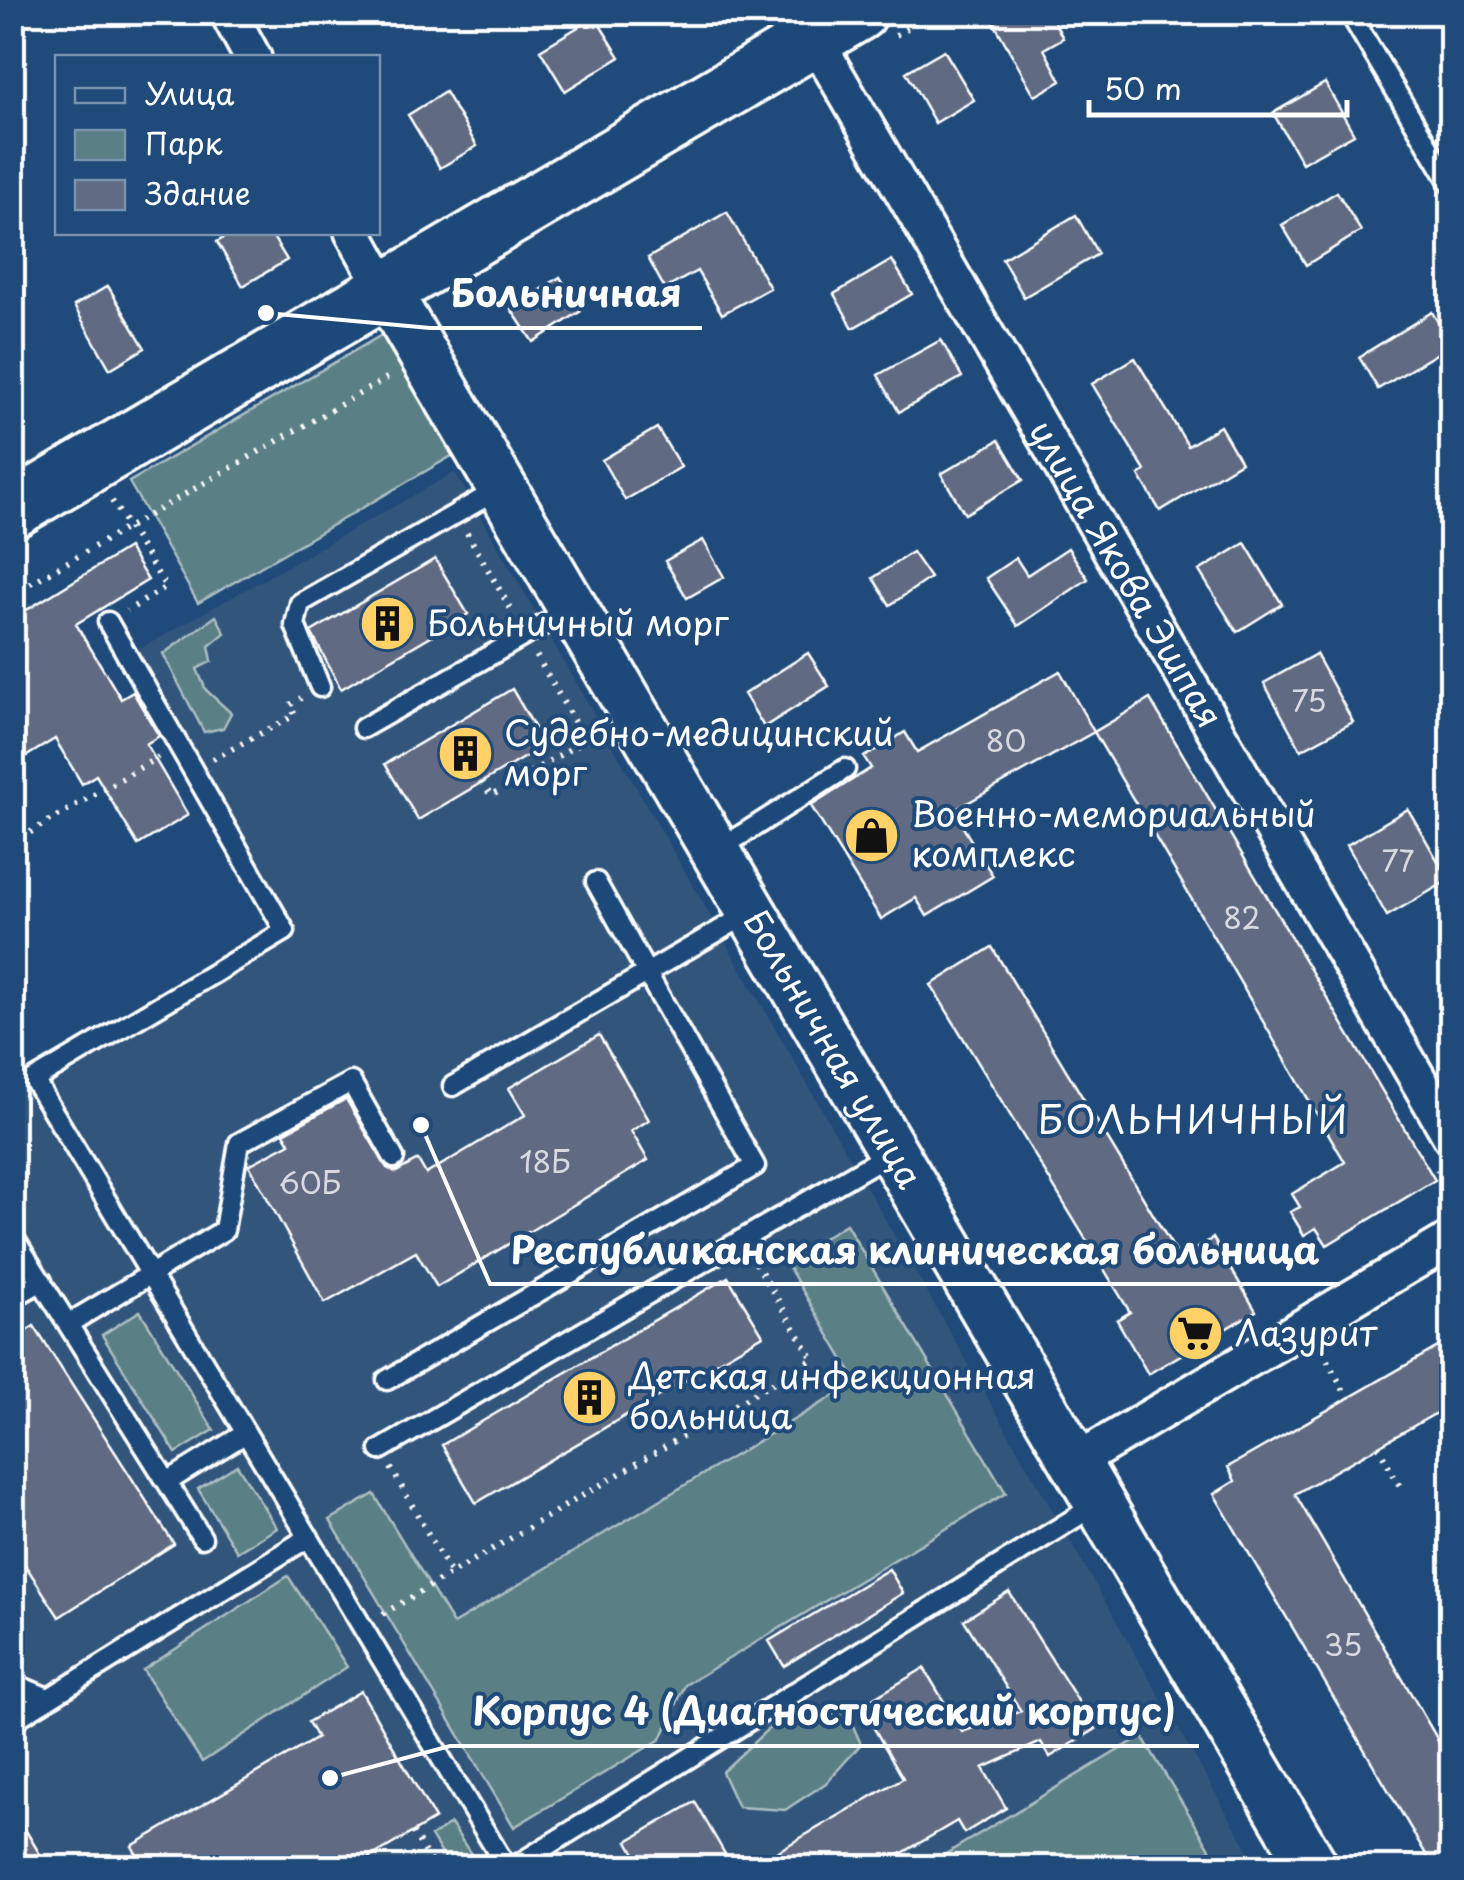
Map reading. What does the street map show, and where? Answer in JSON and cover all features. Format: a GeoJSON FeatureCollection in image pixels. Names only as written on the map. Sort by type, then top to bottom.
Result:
{"type":"FeatureCollection","features":[{"type":"Feature","properties":{"kind":"main road"},"geometry":{"type":"LineString","coordinates":[[12,510],[386,291],[824,21]]}},
{"type":"Feature","properties":{"kind":"street"},"geometry":{"type":"LineString","coordinates":[[228,12],[252,55]]}},
{"type":"Feature","properties":{"kind":"street","name":"улица Якова Эшпая"},"geometry":{"type":"LineString","coordinates":[[824,21],[1452,1138]]}},
{"type":"Feature","properties":{"kind":"street","name":"Больничная улица"},"geometry":{"type":"LineString","coordinates":[[355,235],[1314,1868]]}},
{"type":"Feature","properties":{"kind":"street"},"geometry":{"type":"LineString","coordinates":[[1076,1462],[1452,1239]]}},
{"type":"Feature","properties":{"kind":"lane"},"geometry":{"type":"LineString","coordinates":[[1349,12],[1452,186]]}},
{"type":"Feature","properties":{"kind":"lane"},"geometry":{"type":"LineString","coordinates":[[320,687],[294,625],[300,603],[502,488]]}},
{"type":"Feature","properties":{"kind":"lane"},"geometry":{"type":"LineString","coordinates":[[363,728],[572,608]]}},
{"type":"Feature","properties":{"kind":"lane"},"geometry":{"type":"LineString","coordinates":[[108,622],[284,931],[34,1080],[509,1868],[1100,1503]]}},
{"type":"Feature","properties":{"kind":"lane"},"geometry":{"type":"LineString","coordinates":[[716,851],[845,769]]}},
{"type":"Feature","properties":{"kind":"lane"},"geometry":{"type":"LineString","coordinates":[[387,1380],[755,1166],[596,882]]}},
{"type":"Feature","properties":{"kind":"lane"},"geometry":{"type":"LineString","coordinates":[[453,1086],[751,911]]}},
{"type":"Feature","properties":{"kind":"lane"},"geometry":{"type":"LineString","coordinates":[[68,1324],[224,1230],[239,1143],[352,1082],[394,1158]]}},
{"type":"Feature","properties":{"kind":"lane"},"geometry":{"type":"LineString","coordinates":[[380,1450],[892,1152]]}},
{"type":"Feature","properties":{"kind":"lane"},"geometry":{"type":"LineString","coordinates":[[12,1235],[202,1538]]}},
{"type":"Feature","properties":{"kind":"lane"},"geometry":{"type":"LineString","coordinates":[[12,1298],[42,1281]]}},
{"type":"Feature","properties":{"kind":"lane"},"geometry":{"type":"LineString","coordinates":[[167,1482],[246,1432]]}},
{"type":"Feature","properties":{"kind":"lane"},"geometry":{"type":"LineString","coordinates":[[12,1720],[309,1537]]}},
{"type":"Feature","properties":{"kind":"lane"},"geometry":{"type":"LineString","coordinates":[[12,1683],[48,1698]]}},
{"type":"Feature","properties":{"kind":"path"},"geometry":{"type":"LineString","coordinates":[[12,594],[424,356]]}},
{"type":"Feature","properties":{"kind":"path"},"geometry":{"type":"LineString","coordinates":[[108,622],[166,587],[110,496]]}},
{"type":"Feature","properties":{"kind":"path"},"geometry":{"type":"LineString","coordinates":[[192,770],[295,714],[290,705],[320,687]]}},
{"type":"Feature","properties":{"kind":"path"},"geometry":{"type":"LineString","coordinates":[[12,842],[178,745]]}},
{"type":"Feature","properties":{"kind":"path"},"geometry":{"type":"LineString","coordinates":[[482,782],[490,796]]}},
{"type":"Feature","properties":{"kind":"path"},"geometry":{"type":"LineString","coordinates":[[363,1626],[813,1359],[742,1240]]}},
{"type":"Feature","properties":{"kind":"path"},"geometry":{"type":"LineString","coordinates":[[1307,1325],[1348,1398]]}},
{"type":"Feature","properties":{"kind":"path"},"geometry":{"type":"LineString","coordinates":[[1378,1446],[1402,1490]]}},
{"type":"Feature","properties":{"kind":"path"},"geometry":{"type":"LineString","coordinates":[[380,1450],[451,1574]]}},
{"type":"Feature","properties":{"kind":"path"},"geometry":{"type":"LineString","coordinates":[[413,1832],[434,1868]]}},
{"type":"Feature","properties":{"kind":"shaded area"},"geometry":{"type":"Polygon","coordinates":[[[455,472],[1258,1867],[13,1867],[12,1078],[267,926],[118,661],[455,472]]]}},
{"type":"Feature","properties":{"kind":"green space"},"geometry":{"type":"Polygon","coordinates":[[[392,329],[462,450],[198,603],[129,482],[392,329]]]}},
{"type":"Feature","properties":{"kind":"green space"},"geometry":{"type":"Polygon","coordinates":[[[216,616],[225,633],[209,646],[212,661],[197,669],[206,690],[231,713],[223,728],[204,732],[163,654],[216,616]]]}},
{"type":"Feature","properties":{"kind":"green space"},"geometry":{"type":"Polygon","coordinates":[[[846,1224],[1006,1493],[685,1685],[661,1739],[514,1827],[330,1520],[374,1494],[453,1624],[857,1382],[785,1261],[846,1224]]]}},
{"type":"Feature","properties":{"kind":"green space"},"geometry":{"type":"Polygon","coordinates":[[[140,1311],[214,1430],[176,1453],[102,1335],[140,1311]]]}},
{"type":"Feature","properties":{"kind":"green space"},"geometry":{"type":"Polygon","coordinates":[[[237,1465],[277,1528],[237,1552],[198,1489],[237,1465]]]}},
{"type":"Feature","properties":{"kind":"green space"},"geometry":{"type":"Polygon","coordinates":[[[288,1576],[347,1667],[202,1762],[143,1670],[288,1576]]]}},
{"type":"Feature","properties":{"kind":"green space"},"geometry":{"type":"Polygon","coordinates":[[[846,1710],[861,1744],[826,1783],[785,1810],[738,1807],[722,1772],[768,1729],[846,1710]]]}},
{"type":"Feature","properties":{"kind":"green space"},"geometry":{"type":"Polygon","coordinates":[[[1142,1736],[1221,1867],[924,1867],[1142,1736]]]}},
{"type":"Feature","properties":{"kind":"green space"},"geometry":{"type":"Polygon","coordinates":[[[451,1824],[477,1863],[475,1867],[450,1867],[431,1836],[451,1824]]]}},
{"type":"Feature","properties":{"kind":"building"},"geometry":{"type":"Polygon","coordinates":[[[1012,12],[1049,12],[1063,38],[1044,49],[1061,81],[1035,96],[994,23],[1012,12]]]}},
{"type":"Feature","properties":{"kind":"building"},"geometry":{"type":"Polygon","coordinates":[[[595,17],[620,57],[565,91],[540,50],[595,17]]]}},
{"type":"Feature","properties":{"kind":"building"},"geometry":{"type":"Polygon","coordinates":[[[944,50],[974,100],[935,123],[906,72],[944,50]]]}},
{"type":"Feature","properties":{"kind":"building"},"geometry":{"type":"Polygon","coordinates":[[[1325,83],[1354,134],[1302,163],[1273,113],[1325,83]]]}},
{"type":"Feature","properties":{"kind":"building"},"geometry":{"type":"Polygon","coordinates":[[[445,92],[477,146],[440,168],[408,115],[445,92]]]}},
{"type":"Feature","properties":{"kind":"building"},"geometry":{"type":"Polygon","coordinates":[[[1337,192],[1361,231],[1306,265],[1282,225],[1337,192]]]}},
{"type":"Feature","properties":{"kind":"building"},"geometry":{"type":"Polygon","coordinates":[[[727,212],[770,288],[722,314],[697,271],[665,289],[648,258],[727,212]]]}},
{"type":"Feature","properties":{"kind":"building"},"geometry":{"type":"Polygon","coordinates":[[[1076,215],[1098,254],[1024,297],[1002,259],[1076,215]]]}},
{"type":"Feature","properties":{"kind":"building"},"geometry":{"type":"Polygon","coordinates":[[[228,235],[272,235],[287,260],[243,286],[217,242],[228,235]]]}},
{"type":"Feature","properties":{"kind":"building"},"geometry":{"type":"Polygon","coordinates":[[[892,260],[912,294],[853,328],[834,294],[892,260]]]}},
{"type":"Feature","properties":{"kind":"building"},"geometry":{"type":"Polygon","coordinates":[[[560,277],[581,311],[533,342],[511,309],[560,277]]]}},
{"type":"Feature","properties":{"kind":"building"},"geometry":{"type":"Polygon","coordinates":[[[108,286],[145,348],[110,369],[74,306],[108,286]]]}},
{"type":"Feature","properties":{"kind":"building"},"geometry":{"type":"Polygon","coordinates":[[[1432,312],[1451,345],[1378,389],[1359,357],[1432,312]]]}},
{"type":"Feature","properties":{"kind":"building"},"geometry":{"type":"Polygon","coordinates":[[[941,340],[962,377],[899,412],[878,375],[941,340]]]}},
{"type":"Feature","properties":{"kind":"building"},"geometry":{"type":"Polygon","coordinates":[[[1135,358],[1188,446],[1220,426],[1241,462],[1160,511],[1139,475],[1145,471],[1092,384],[1135,358]]]}},
{"type":"Feature","properties":{"kind":"building"},"geometry":{"type":"Polygon","coordinates":[[[657,428],[681,467],[625,500],[602,460],[657,428]]]}},
{"type":"Feature","properties":{"kind":"building"},"geometry":{"type":"Polygon","coordinates":[[[999,440],[1023,480],[965,514],[941,474],[999,440]]]}},
{"type":"Feature","properties":{"kind":"building"},"geometry":{"type":"Polygon","coordinates":[[[703,540],[724,577],[687,598],[665,561],[703,540]]]}},
{"type":"Feature","properties":{"kind":"building"},"geometry":{"type":"Polygon","coordinates":[[[1245,543],[1282,604],[1237,632],[1199,571],[1245,543]]]}},
{"type":"Feature","properties":{"kind":"building"},"geometry":{"type":"Polygon","coordinates":[[[128,548],[148,580],[76,624],[121,699],[133,692],[159,736],[146,744],[188,815],[138,845],[96,775],[82,784],[55,739],[12,765],[12,619],[128,548]]]}},
{"type":"Feature","properties":{"kind":"building"},"geometry":{"type":"Polygon","coordinates":[[[1068,548],[1088,579],[1018,626],[986,578],[1016,558],[1027,575],[1068,548]]]}},
{"type":"Feature","properties":{"kind":"building"},"geometry":{"type":"Polygon","coordinates":[[[912,552],[930,578],[890,605],[873,578],[912,552]]]}},
{"type":"Feature","properties":{"kind":"building","name":"Больничный морг"},"geometry":{"type":"Polygon","coordinates":[[[435,559],[468,614],[341,689],[311,632],[435,559]]]}},
{"type":"Feature","properties":{"kind":"building"},"geometry":{"type":"Polygon","coordinates":[[[808,653],[829,686],[764,727],[744,694],[808,653]]]}},
{"type":"Feature","properties":{"kind":"building"},"geometry":{"type":"Polygon","coordinates":[[[1316,654],[1353,722],[1301,750],[1264,683],[1316,654]]]}},
{"type":"Feature","properties":{"kind":"building"},"geometry":{"type":"Polygon","coordinates":[[[1060,671],[1094,732],[953,811],[993,876],[927,916],[916,898],[881,919],[811,806],[871,768],[864,757],[905,732],[917,752],[1060,671]]]}},
{"type":"Feature","properties":{"kind":"building","name":"Судебно-медицинский морг"},"geometry":{"type":"Polygon","coordinates":[[[512,689],[545,745],[418,820],[385,764],[512,689]]]}},
{"type":"Feature","properties":{"kind":"building"},"geometry":{"type":"Polygon","coordinates":[[[1150,699],[1435,1180],[1327,1245],[1316,1228],[1304,1235],[1290,1212],[1300,1207],[1292,1194],[1345,1162],[1094,732],[1150,699]]]}},
{"type":"Feature","properties":{"kind":"building"},"geometry":{"type":"Polygon","coordinates":[[[1408,809],[1449,880],[1387,916],[1347,845],[1408,809]]]}},
{"type":"Feature","properties":{"kind":"building"},"geometry":{"type":"Polygon","coordinates":[[[992,947],[1180,1259],[1213,1238],[1256,1311],[1148,1374],[1117,1320],[1130,1312],[931,985],[992,947]]]}},
{"type":"Feature","properties":{"kind":"building"},"geometry":{"type":"Polygon","coordinates":[[[599,1035],[649,1120],[631,1131],[648,1160],[437,1287],[416,1252],[325,1303],[249,1165],[290,1143],[284,1133],[346,1099],[387,1168],[396,1172],[418,1160],[426,1174],[525,1115],[509,1088],[599,1035]]]}},
{"type":"Feature","properties":{"kind":"building","name":"Детская инфекционная больница"},"geometry":{"type":"Polygon","coordinates":[[[728,1277],[763,1335],[476,1503],[442,1445],[728,1277]]]}},
{"type":"Feature","properties":{"kind":"building"},"geometry":{"type":"Polygon","coordinates":[[[34,1326],[174,1544],[59,1617],[12,1545],[12,1340],[34,1326]]]}},
{"type":"Feature","properties":{"kind":"building"},"geometry":{"type":"Polygon","coordinates":[[[1452,1339],[1452,1404],[1295,1494],[1452,1764],[1452,1868],[1434,1868],[1214,1494],[1235,1481],[1228,1467],[1452,1339]]]}},
{"type":"Feature","properties":{"kind":"building"},"geometry":{"type":"Polygon","coordinates":[[[889,1569],[903,1593],[784,1666],[769,1641],[889,1569]]]}},
{"type":"Feature","properties":{"kind":"building"},"geometry":{"type":"Polygon","coordinates":[[[1009,1592],[1096,1729],[1050,1757],[1041,1742],[983,1768],[1006,1808],[964,1833],[957,1821],[877,1868],[749,1868],[903,1778],[861,1706],[924,1668],[962,1732],[1021,1711],[964,1620],[1009,1592]]]}},
{"type":"Feature","properties":{"kind":"building"},"geometry":{"type":"Polygon","coordinates":[[[361,1691],[435,1819],[352,1868],[144,1868],[132,1846],[317,1738],[308,1722],[361,1691]]]}},
{"type":"Feature","properties":{"kind":"building"},"geometry":{"type":"Polygon","coordinates":[[[695,1802],[733,1868],[643,1868],[628,1841],[695,1802]]]}},
{"type":"Feature","properties":{"kind":"building"},"geometry":{"type":"Polygon","coordinates":[[[12,1807],[48,1868],[12,1868],[12,1807]]]}},
{"type":"Feature","properties":{"kind":"place","name":"Больничная"},"geometry":{"type":"Point","coordinates":[266,313]}},
{"type":"Feature","properties":{"kind":"place","name":"Больничный морг"},"geometry":{"type":"Point","coordinates":[388,624]}},
{"type":"Feature","properties":{"kind":"place","name":"Судебно-медицинский морг"},"geometry":{"type":"Point","coordinates":[465,754]}},
{"type":"Feature","properties":{"kind":"place","name":"Военно-мемориальный комплекс"},"geometry":{"type":"Point","coordinates":[872,835]}},
{"type":"Feature","properties":{"kind":"place","name":"Республиканская клиническая больница"},"geometry":{"type":"Point","coordinates":[421,1125]}},
{"type":"Feature","properties":{"kind":"place","name":"Лазурит"},"geometry":{"type":"Point","coordinates":[1196,1334]}},
{"type":"Feature","properties":{"kind":"place","name":"Детская инфекционная больница"},"geometry":{"type":"Point","coordinates":[590,1397]}},
{"type":"Feature","properties":{"kind":"place","name":"Корпус 4 (Диагностический корпус)"},"geometry":{"type":"Point","coordinates":[330,1778]}},
{"type":"Feature","properties":{"kind":"district","name":"БОЛЬНИЧНЫЙ"},"geometry":{"type":"Point","coordinates":[1194,1121]}}]}
